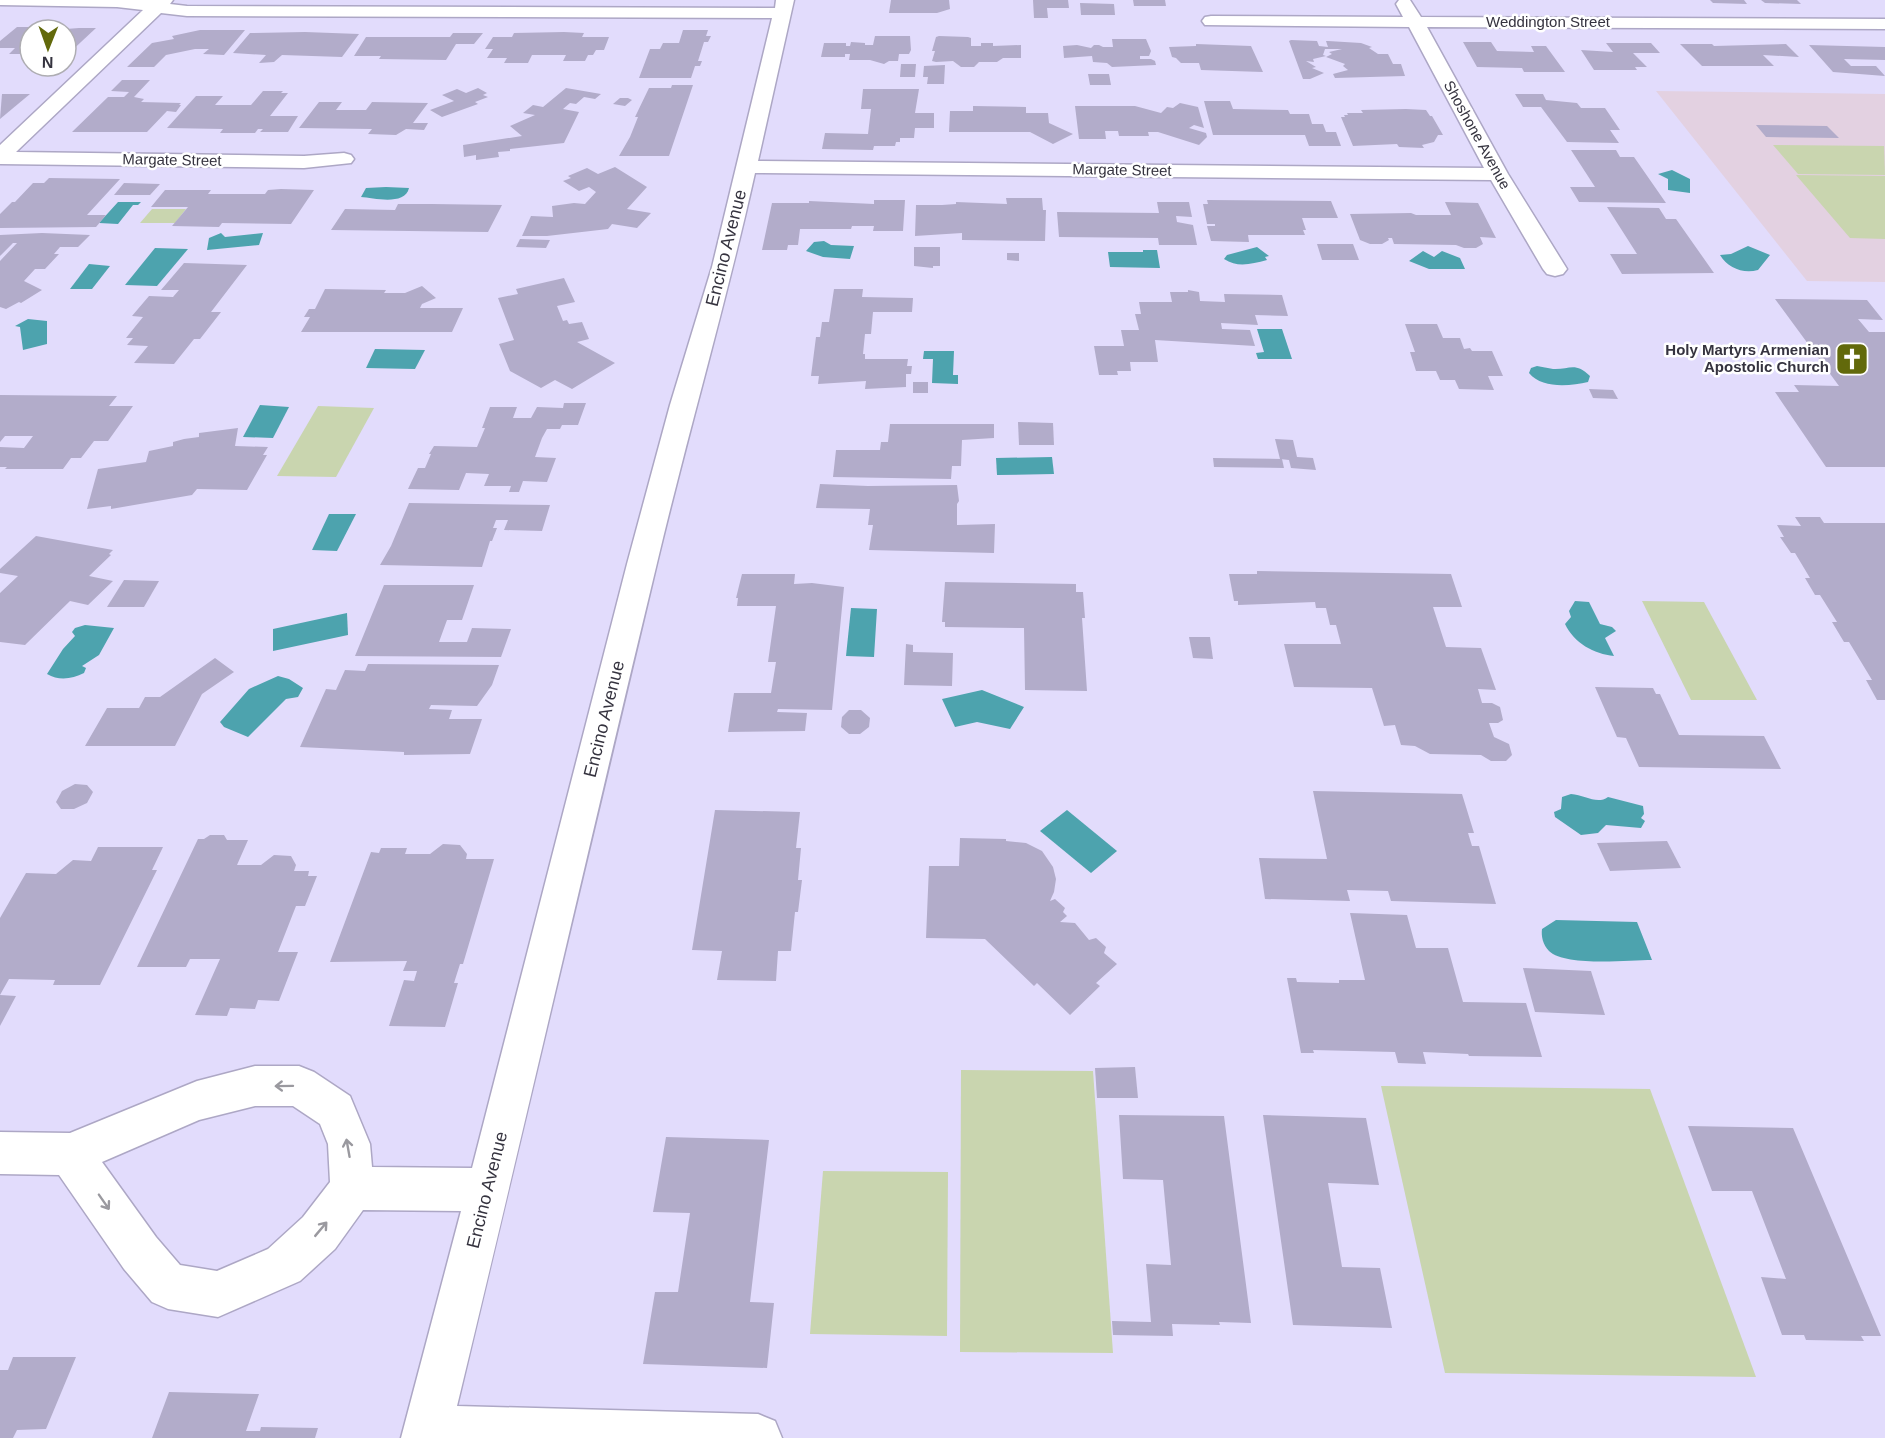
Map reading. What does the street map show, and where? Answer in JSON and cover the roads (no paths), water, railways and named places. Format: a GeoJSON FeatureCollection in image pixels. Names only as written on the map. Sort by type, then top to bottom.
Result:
{"type":"FeatureCollection","features":[{"type":"Feature","properties":{"kind":"street"},"geometry":{"type":"LineString","coordinates":[[0,0],[160,4],[187,11],[489,13],[541,5],[784,6]]}},
{"type":"Feature","properties":{"kind":"street","name":"Shoshone Avenue"},"geometry":{"type":"LineString","coordinates":[[1403,0],[1498,174],[1555,269]]}},
{"type":"Feature","properties":{"kind":"street"},"geometry":{"type":"LineString","coordinates":[[0,157],[160,4]]}},
{"type":"Feature","properties":{"kind":"street","name":"Encino Avenue"},"geometry":{"type":"LineString","coordinates":[[426,1434],[642,564],[683,405],[723,267],[784,6]]}},
{"type":"Feature","properties":{"kind":"street","name":"Weddington Street"},"geometry":{"type":"LineString","coordinates":[[1211,21],[1413,20],[1885,24]]}},
{"type":"Feature","properties":{"kind":"street","name":"Margate Street"},"geometry":{"type":"LineString","coordinates":[[0,157],[304,162],[344,159]]}},
{"type":"Feature","properties":{"kind":"street","name":"Margate Street"},"geometry":{"type":"LineString","coordinates":[[746,167],[1498,174]]}},
{"type":"Feature","properties":{"kind":"street"},"geometry":{"type":"LineString","coordinates":[[0,1153],[70,1154],[196,1101],[255,1086],[299,1086],[335,1110],[349,1144],[352,1188],[319,1233],[284,1266],[218,1294],[168,1286],[140,1253],[70,1154]]}},
{"type":"Feature","properties":{"kind":"street"},"geometry":{"type":"LineString","coordinates":[[352,1188],[487,1190]]}},
{"type":"Feature","properties":{"kind":"street"},"geometry":{"type":"LineString","coordinates":[[426,1434],[758,1438]]}},
{"type":"Feature","properties":{"kind":"place","name":"Holy Martyrs Armenian Apostolic Church"},"geometry":{"type":"Point","coordinates":[1852,359]}}]}
